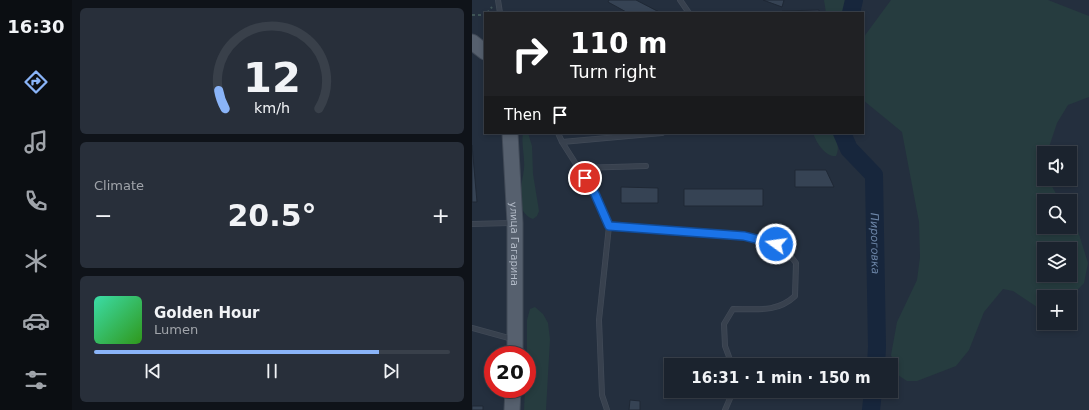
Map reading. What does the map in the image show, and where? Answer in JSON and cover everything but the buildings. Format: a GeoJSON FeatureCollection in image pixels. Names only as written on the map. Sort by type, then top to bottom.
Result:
{"type":"FeatureCollection","features":[{"type":"Feature","properties":{"kind":"main road"},"geometry":{"type":"LineString","coordinates":[[472,42],[484,51]]}},
{"type":"Feature","properties":{"kind":"main road","name":"улица Гагарина"},"geometry":{"type":"LineString","coordinates":[[510,134],[515,223],[515,346]]}},
{"type":"Feature","properties":{"kind":"main road"},"geometry":{"type":"LineString","coordinates":[[512,410],[513,398]]}},
{"type":"Feature","properties":{"kind":"lane"},"geometry":{"type":"LineString","coordinates":[[499,0],[500,12]]}},
{"type":"Feature","properties":{"kind":"lane"},"geometry":{"type":"LineString","coordinates":[[680,0],[689,12]]}},
{"type":"Feature","properties":{"kind":"lane"},"geometry":{"type":"LineString","coordinates":[[558,134],[595,194],[609,226],[599,320],[602,395],[607,410]]}},
{"type":"Feature","properties":{"kind":"lane"},"geometry":{"type":"LineString","coordinates":[[562,142],[651,134]]}},
{"type":"Feature","properties":{"kind":"lane"},"geometry":{"type":"LineString","coordinates":[[579,168],[646,166]]}},
{"type":"Feature","properties":{"kind":"lane"},"geometry":{"type":"LineString","coordinates":[[472,224],[515,223]]}},
{"type":"Feature","properties":{"kind":"lane"},"geometry":{"type":"LineString","coordinates":[[609,226],[744,236],[776,244],[788,253],[796,263],[795,296],[787,304],[771,309],[733,309],[724,324],[725,346],[729,358]]}},
{"type":"Feature","properties":{"kind":"lane"},"geometry":{"type":"LineString","coordinates":[[472,328],[515,340]]}},
{"type":"Feature","properties":{"kind":"lane"},"geometry":{"type":"LineString","coordinates":[[725,410],[730,398]]}},
{"type":"Feature","properties":{"kind":"path"},"geometry":{"type":"LineString","coordinates":[[472,15],[484,15]]}},
{"type":"Feature","properties":{"kind":"green space"},"geometry":{"type":"Polygon","coordinates":[[[824,0],[849,0],[845,12],[826,12],[824,0]]]}},
{"type":"Feature","properties":{"kind":"green space"},"geometry":{"type":"Polygon","coordinates":[[[891,0],[1048,0],[1089,16],[1089,97],[1068,105],[1057,123],[1049,146],[1037,146],[1037,186],[1052,186],[1056,194],[1037,194],[1037,234],[1077,234],[1077,229],[1088,263],[1084,283],[1077,290],[1037,290],[1037,307],[1013,291],[1003,289],[984,312],[969,350],[956,366],[917,381],[907,381],[898,375],[898,358],[892,358],[891,355],[897,322],[917,280],[920,257],[919,222],[902,132],[864,101],[864,37],[891,0]]]}},
{"type":"Feature","properties":{"kind":"green space"},"geometry":{"type":"Polygon","coordinates":[[[523,134],[528,134],[532,146],[533,174],[539,211],[537,216],[533,219],[523,210],[520,196],[524,164],[523,134]]]}},
{"type":"Feature","properties":{"kind":"green space"},"geometry":{"type":"Polygon","coordinates":[[[813,134],[834,134],[838,147],[836,156],[832,156],[825,152],[816,141],[813,134]]]}},
{"type":"Feature","properties":{"kind":"green space"},"geometry":{"type":"Polygon","coordinates":[[[535,307],[543,314],[548,323],[550,339],[546,410],[524,410],[525,398],[536,398],[536,346],[527,346],[527,320],[530,309],[535,307]]]}},
{"type":"Feature","properties":{"kind":"waterway","name":"Пироговка"},"geometry":{"type":"LineString","coordinates":[[851,12],[854,0]]}},
{"type":"Feature","properties":{"kind":"waterway","name":"Пироговка"},"geometry":{"type":"LineString","coordinates":[[842,134],[849,149],[874,175],[876,358]]}},
{"type":"Feature","properties":{"kind":"waterway","name":"Пироговка"},"geometry":{"type":"LineString","coordinates":[[871,410],[872,398]]}},
{"type":"Feature","properties":{"kind":"route"},"geometry":{"type":"LineString","coordinates":[[585,178],[595,194],[609,226],[744,236],[776,244]]}}]}
